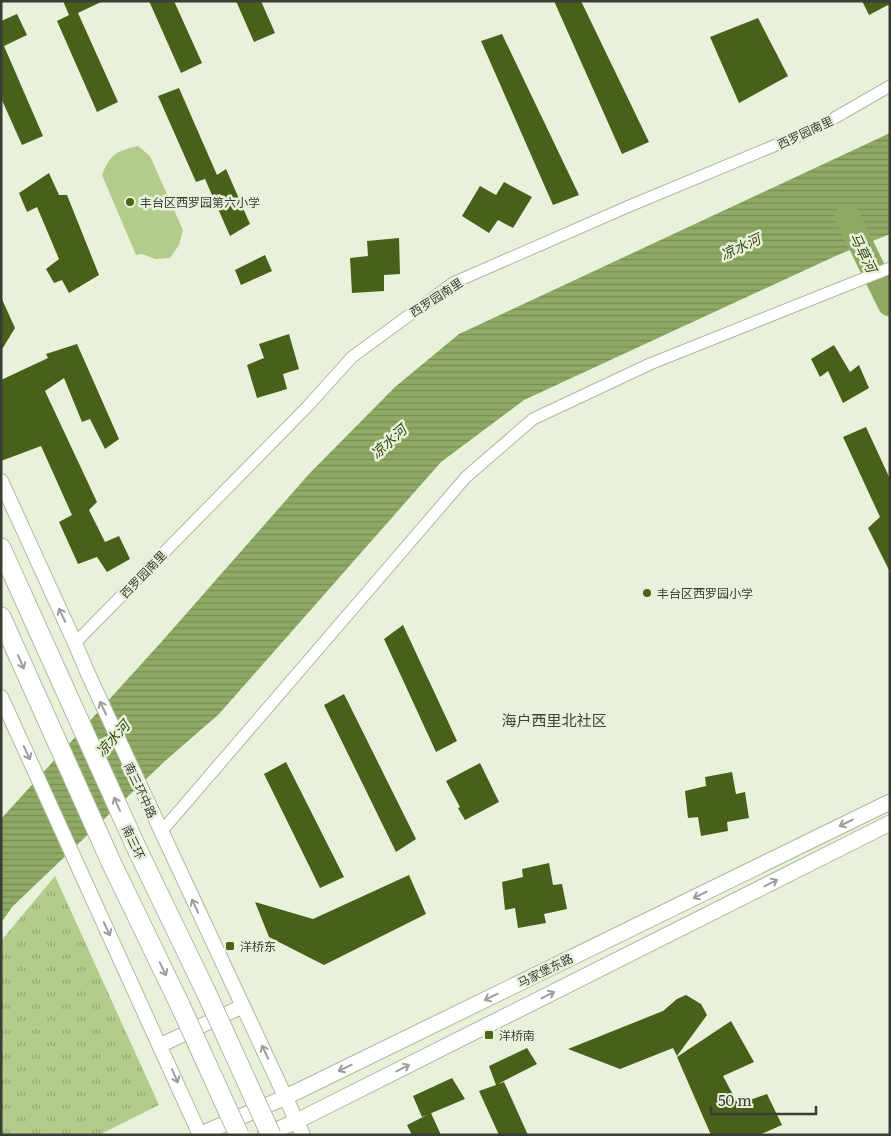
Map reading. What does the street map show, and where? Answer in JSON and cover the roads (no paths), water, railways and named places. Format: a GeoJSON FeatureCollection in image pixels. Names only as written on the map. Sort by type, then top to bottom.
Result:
{"type":"FeatureCollection","features":[{"type":"Feature","properties":{"kind":"highway","name":"南三环"},"geometry":{"type":"LineString","coordinates":[[1,548],[137,849],[206,992],[271,1135]]}},
{"type":"Feature","properties":{"kind":"highway"},"geometry":{"type":"LineString","coordinates":[[1,617],[111,862],[180,1005],[239,1135]]}},
{"type":"Feature","properties":{"kind":"main road","name":"马家堡东路"},"geometry":{"type":"LineString","coordinates":[[200,1135],[286,1097],[890,802]]}},
{"type":"Feature","properties":{"kind":"main road","name":"马家堡东路"},"geometry":{"type":"LineString","coordinates":[[265,1135],[300,1128],[890,823]]}},
{"type":"Feature","properties":{"kind":"street","name":"西罗园南里"},"geometry":{"type":"LineString","coordinates":[[75,643],[307,407],[352,357],[453,283],[627,207],[817,128],[890,86]]}},
{"type":"Feature","properties":{"kind":"street"},"geometry":{"type":"LineString","coordinates":[[161,832],[466,477],[533,419],[650,364],[890,268]]}},
{"type":"Feature","properties":{"kind":"street","name":"南三环中路"},"geometry":{"type":"LineString","coordinates":[[1,482],[75,643],[88,676],[300,1128]]}},
{"type":"Feature","properties":{"kind":"street"},"geometry":{"type":"LineString","coordinates":[[3,708],[161,1045],[200,1135]]}},
{"type":"Feature","properties":{"kind":"street"},"geometry":{"type":"LineString","coordinates":[[161,1045],[243,1006]]}},
{"type":"Feature","properties":{"kind":"water","name":"凉水河"},"geometry":{"type":"Polygon","coordinates":[[[890,133],[890,234],[840,254],[524,400],[441,462],[219,714],[165,761],[12,907],[1,923],[1,819],[164,639],[309,474],[395,387],[459,334],[890,133]]]}},
{"type":"Feature","properties":{"kind":"waterway","name":"马草河"},"geometry":{"type":"LineString","coordinates":[[847,216],[890,304]]}},
{"type":"Feature","properties":{"kind":"place","name":"丰台区西罗园第六小学"},"geometry":{"type":"Point","coordinates":[130,202]}},
{"type":"Feature","properties":{"kind":"place","name":"丰台区西罗园小学"},"geometry":{"type":"Point","coordinates":[647,593]}},
{"type":"Feature","properties":{"kind":"place","name":"洋桥东"},"geometry":{"type":"Point","coordinates":[230,946]}},
{"type":"Feature","properties":{"kind":"place","name":"洋桥南"},"geometry":{"type":"Point","coordinates":[489,1035]}},
{"type":"Feature","properties":{"kind":"district","name":"海户西里北社区"},"geometry":{"type":"Point","coordinates":[554,719]}}]}
